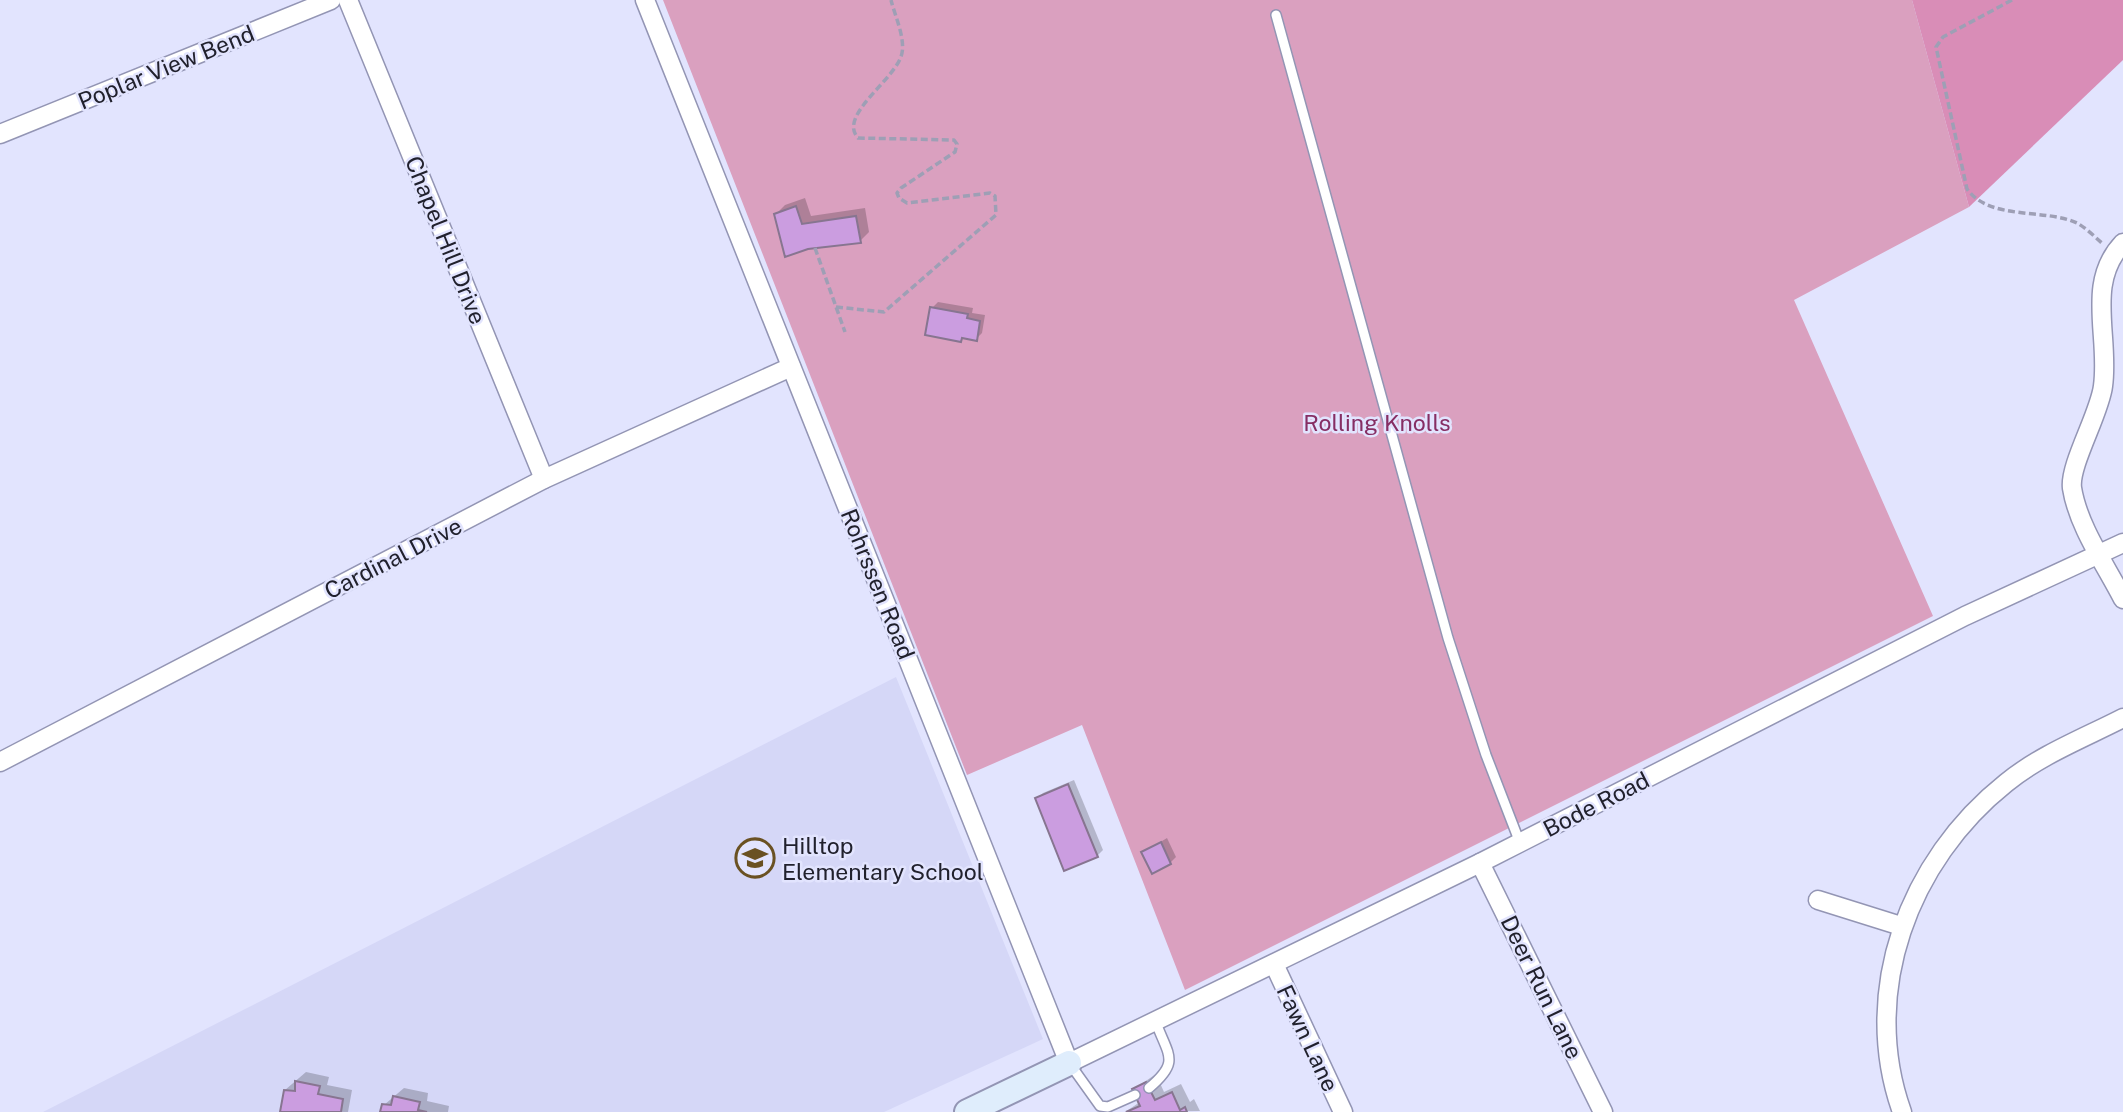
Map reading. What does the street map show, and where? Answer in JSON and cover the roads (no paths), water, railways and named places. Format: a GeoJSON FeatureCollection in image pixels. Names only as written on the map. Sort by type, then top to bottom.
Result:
{"type":"FeatureCollection","features":[{"type":"Feature","properties":{"kind":"street","name":"Poplar View Bend"},"geometry":{"type":"LineString","coordinates":[[0,134],[331,0]]}},
{"type":"Feature","properties":{"kind":"street","name":"Chapel Hill Drive"},"geometry":{"type":"LineString","coordinates":[[348,0],[544,479]]}},
{"type":"Feature","properties":{"kind":"street","name":"Rohrssen Road"},"geometry":{"type":"LineString","coordinates":[[645,0],[1069,1063]]}},
{"type":"Feature","properties":{"kind":"street"},"geometry":{"type":"LineString","coordinates":[[2119,248],[2105,268],[2101,285],[2104,388],[2071,483],[2076,506],[2123,599]]}},
{"type":"Feature","properties":{"kind":"street","name":"Cardinal Drive"},"geometry":{"type":"LineString","coordinates":[[0,762],[544,479],[791,367]]}},
{"type":"Feature","properties":{"kind":"street","name":"Bode Road"},"geometry":{"type":"LineString","coordinates":[[1069,1063],[1480,863],[1965,616],[2123,543]]}},
{"type":"Feature","properties":{"kind":"street"},"geometry":{"type":"LineString","coordinates":[[1902,1112],[1892,1083],[1886,1018],[1893,960],[1901,926],[1938,855],[1972,813],[2008,781],[2044,758],[2123,718]]}},
{"type":"Feature","properties":{"kind":"street","name":"Deer Run Lane"},"geometry":{"type":"LineString","coordinates":[[1480,863],[1603,1112]]}},
{"type":"Feature","properties":{"kind":"street"},"geometry":{"type":"LineString","coordinates":[[1818,900],[1901,926]]}},
{"type":"Feature","properties":{"kind":"street","name":"Fawn Lane"},"geometry":{"type":"LineString","coordinates":[[1274,964],[1343,1112]]}},
{"type":"Feature","properties":{"kind":"street"},"geometry":{"type":"LineString","coordinates":[[967,1112],[1069,1063]]}},
{"type":"Feature","properties":{"kind":"lane"},"geometry":{"type":"LineString","coordinates":[[1276,15],[1448,638],[1486,755],[1520,843]]}},
{"type":"Feature","properties":{"kind":"lane"},"geometry":{"type":"LineString","coordinates":[[1149,1088],[1169,1072],[1171,1062],[1155,1020]]}},
{"type":"Feature","properties":{"kind":"lane"},"geometry":{"type":"LineString","coordinates":[[1069,1063],[1100,1106],[1108,1107],[1135,1095]]}},
{"type":"Feature","properties":{"kind":"place","name":"Hilltop Elementary School"},"geometry":{"type":"Point","coordinates":[755,858]}},
{"type":"Feature","properties":{"kind":"park label","name":"Rolling Knolls"},"geometry":{"type":"Point","coordinates":[1377,422]}}]}
